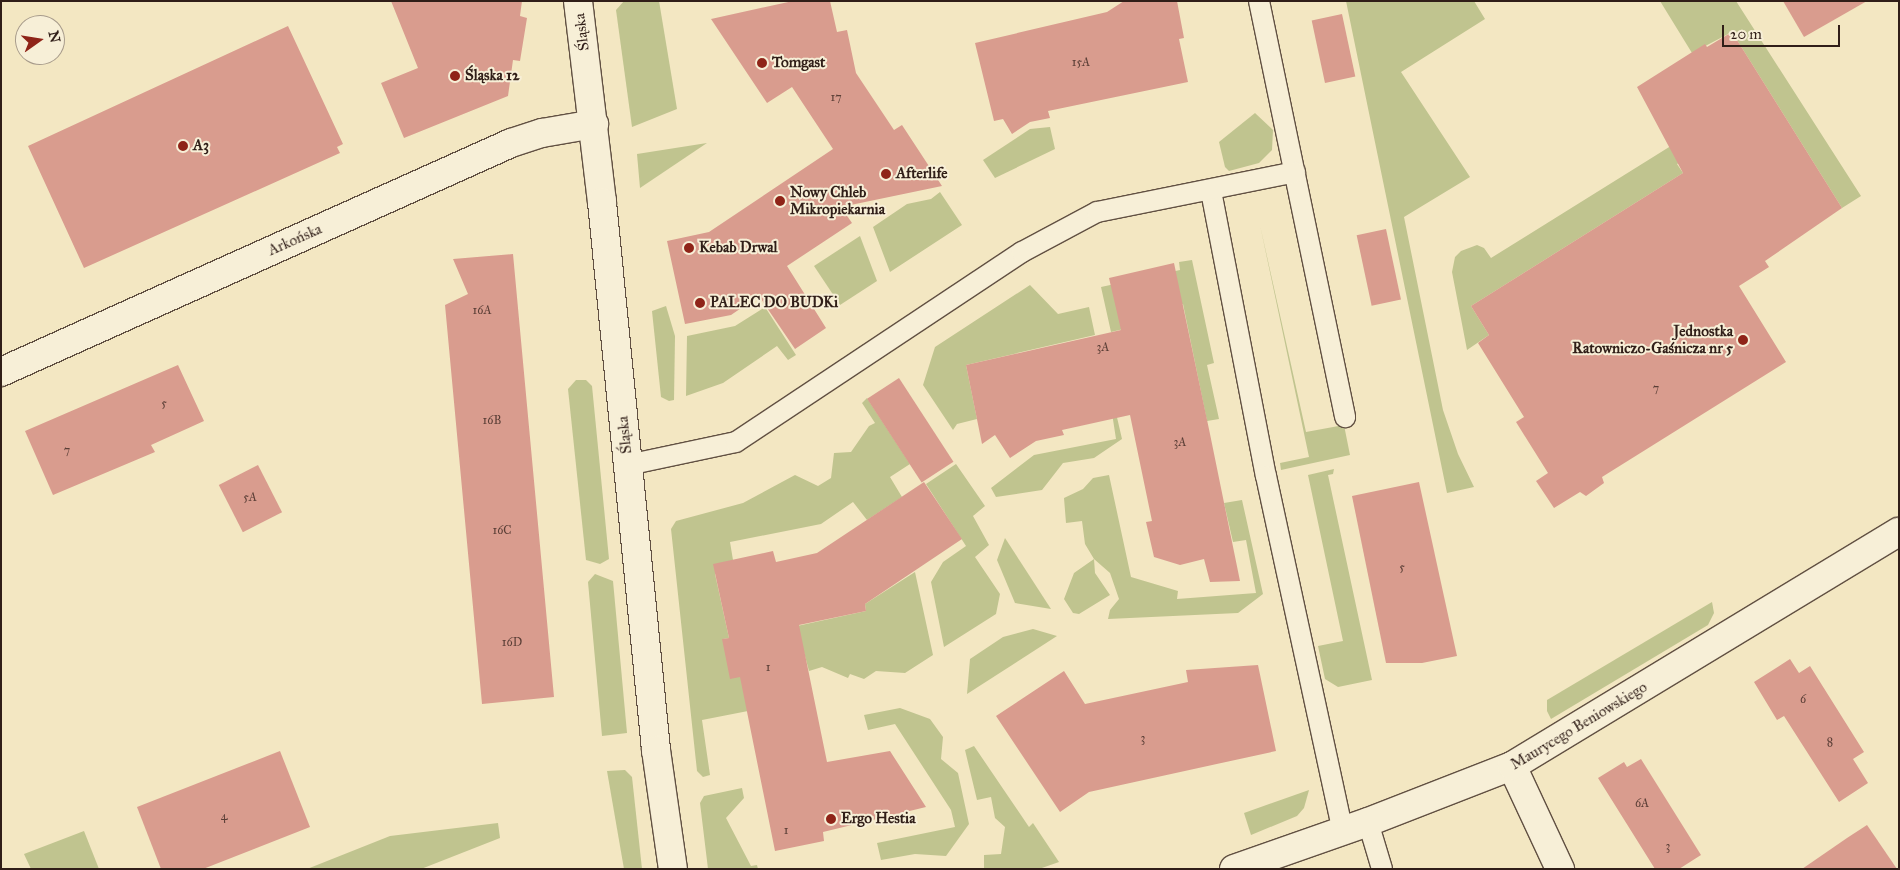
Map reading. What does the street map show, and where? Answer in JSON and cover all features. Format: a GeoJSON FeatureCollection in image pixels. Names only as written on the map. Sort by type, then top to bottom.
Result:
{"type":"FeatureCollection","features":[{"type":"Feature","properties":{"kind":"street","name":"Śląska"},"geometry":{"type":"LineString","coordinates":[[578,1],[594,124],[656,750],[673,869]]}},
{"type":"Feature","properties":{"kind":"street","name":"Arkońska"},"geometry":{"type":"LineString","coordinates":[[1,372],[511,143],[542,133],[594,124]]}},
{"type":"Feature","properties":{"kind":"street","name":"Maurycego Beniowskiego"},"geometry":{"type":"LineString","coordinates":[[1234,869],[1343,832],[1512,766],[1899,532]]}},
{"type":"Feature","properties":{"kind":"street"},"geometry":{"type":"LineString","coordinates":[[1512,766],[1560,869]]}},
{"type":"Feature","properties":{"kind":"lane"},"geometry":{"type":"LineString","coordinates":[[1259,1],[1345,417]]}},
{"type":"Feature","properties":{"kind":"lane"},"geometry":{"type":"LineString","coordinates":[[628,465],[736,442],[1022,252],[1097,212],[1211,191],[1295,172]]}},
{"type":"Feature","properties":{"kind":"lane"},"geometry":{"type":"LineString","coordinates":[[1211,191],[1266,476],[1343,832]]}},
{"type":"Feature","properties":{"kind":"lane"},"geometry":{"type":"LineString","coordinates":[[1368,822],[1382,869]]}},
{"type":"Feature","properties":{"kind":"green space"},"geometry":{"type":"Polygon","coordinates":[[[624,1],[659,1],[677,109],[632,127],[616,10],[624,1]]]}},
{"type":"Feature","properties":{"kind":"green space"},"geometry":{"type":"Polygon","coordinates":[[[1346,1],[1474,1],[1485,19],[1401,72],[1470,177],[1404,217],[1443,410],[1458,454],[1474,487],[1447,493],[1346,1]]]}},
{"type":"Feature","properties":{"kind":"green space"},"geometry":{"type":"Polygon","coordinates":[[[1660,1],[1736,1],[1861,196],[1842,208],[1732,32],[1692,53],[1660,1]]]}},
{"type":"Feature","properties":{"kind":"green space"},"geometry":{"type":"Polygon","coordinates":[[[1255,113],[1273,130],[1272,150],[1259,163],[1229,171],[1225,167],[1219,142],[1255,113]]]}},
{"type":"Feature","properties":{"kind":"green space"},"geometry":{"type":"Polygon","coordinates":[[[1050,127],[1055,149],[995,178],[983,160],[1030,129],[1050,127]]]}},
{"type":"Feature","properties":{"kind":"green space"},"geometry":{"type":"Polygon","coordinates":[[[707,143],[640,188],[637,154],[707,143]]]}},
{"type":"Feature","properties":{"kind":"green space"},"geometry":{"type":"Polygon","coordinates":[[[1674,144],[1684,160],[1677,164],[1683,173],[1471,306],[1489,335],[1467,350],[1452,272],[1455,257],[1461,251],[1477,245],[1484,248],[1491,258],[1674,144]]]}},
{"type":"Feature","properties":{"kind":"green space"},"geometry":{"type":"Polygon","coordinates":[[[940,192],[962,225],[890,272],[873,227],[907,204],[931,199],[940,192]]]}},
{"type":"Feature","properties":{"kind":"green space"},"geometry":{"type":"Polygon","coordinates":[[[1260,225],[1306,432],[1344,425],[1350,455],[1281,470],[1280,463],[1309,457],[1260,225]]]}},
{"type":"Feature","properties":{"kind":"green space"},"geometry":{"type":"Polygon","coordinates":[[[860,236],[877,281],[840,305],[814,266],[860,236]]]}},
{"type":"Feature","properties":{"kind":"green space"},"geometry":{"type":"Polygon","coordinates":[[[1192,260],[1214,363],[1207,365],[1219,419],[1207,421],[1183,304],[1147,314],[1149,323],[1111,332],[1101,287],[1180,270],[1179,262],[1192,260]]]}},
{"type":"Feature","properties":{"kind":"green space"},"geometry":{"type":"Polygon","coordinates":[[[1030,285],[1058,314],[1089,307],[1095,335],[966,365],[977,419],[957,424],[953,430],[923,385],[935,347],[1030,285]]]}},
{"type":"Feature","properties":{"kind":"green space"},"geometry":{"type":"Polygon","coordinates":[[[666,306],[675,336],[674,400],[669,401],[661,397],[652,311],[666,306]]]}},
{"type":"Feature","properties":{"kind":"green space"},"geometry":{"type":"Polygon","coordinates":[[[765,307],[796,355],[788,360],[777,346],[723,383],[686,396],[687,336],[735,326],[765,307]]]}},
{"type":"Feature","properties":{"kind":"green space"},"geometry":{"type":"Polygon","coordinates":[[[576,380],[586,380],[592,386],[609,559],[600,564],[586,560],[568,389],[576,380]]]}},
{"type":"Feature","properties":{"kind":"green space"},"geometry":{"type":"Polygon","coordinates":[[[867,398],[910,464],[890,477],[902,497],[867,520],[853,502],[821,524],[730,542],[733,560],[715,574],[729,638],[723,639],[741,677],[748,711],[702,720],[710,775],[703,777],[697,771],[671,529],[676,521],[743,503],[795,475],[818,486],[831,478],[834,453],[851,452],[869,426],[875,423],[862,403],[867,398]]]}},
{"type":"Feature","properties":{"kind":"green space"},"geometry":{"type":"Polygon","coordinates":[[[1113,400],[1122,439],[1094,458],[1063,463],[1042,490],[996,497],[991,488],[1034,455],[1116,439],[1112,413],[1113,400]]]}},
{"type":"Feature","properties":{"kind":"green space"},"geometry":{"type":"Polygon","coordinates":[[[956,464],[985,506],[973,516],[989,545],[975,557],[1000,594],[996,614],[944,647],[931,582],[943,562],[966,546],[926,484],[956,464]]]}},
{"type":"Feature","properties":{"kind":"green space"},"geometry":{"type":"Polygon","coordinates":[[[1334,469],[1333,474],[1328,475],[1372,680],[1338,687],[1325,679],[1318,646],[1343,641],[1308,475],[1334,469]]]}},
{"type":"Feature","properties":{"kind":"green space"},"geometry":{"type":"Polygon","coordinates":[[[1109,475],[1131,577],[1178,591],[1177,599],[1256,593],[1246,540],[1233,542],[1224,503],[1242,500],[1263,594],[1238,613],[1108,619],[1110,610],[1119,599],[1110,573],[1094,559],[1085,544],[1082,521],[1066,523],[1064,498],[1083,489],[1093,478],[1109,475]]]}},
{"type":"Feature","properties":{"kind":"green space"},"geometry":{"type":"Polygon","coordinates":[[[1005,538],[1051,609],[1015,603],[997,560],[1005,538]]]}},
{"type":"Feature","properties":{"kind":"green space"},"geometry":{"type":"Polygon","coordinates":[[[1094,559],[1095,573],[1110,595],[1079,614],[1073,613],[1064,599],[1074,573],[1094,559]]]}},
{"type":"Feature","properties":{"kind":"green space"},"geometry":{"type":"Polygon","coordinates":[[[915,572],[933,655],[905,673],[876,671],[864,679],[850,674],[848,678],[822,667],[809,671],[797,626],[866,611],[865,604],[915,572]]]}},
{"type":"Feature","properties":{"kind":"green space"},"geometry":{"type":"Polygon","coordinates":[[[595,574],[613,581],[627,733],[602,736],[588,582],[595,574]]]}},
{"type":"Feature","properties":{"kind":"green space"},"geometry":{"type":"Polygon","coordinates":[[[1712,602],[1714,613],[1708,625],[1551,719],[1547,711],[1547,700],[1712,602]]]}},
{"type":"Feature","properties":{"kind":"green space"},"geometry":{"type":"Polygon","coordinates":[[[1033,629],[1057,636],[967,694],[970,659],[1003,637],[1033,629]]]}},
{"type":"Feature","properties":{"kind":"green space"},"geometry":{"type":"Polygon","coordinates":[[[900,708],[930,719],[943,737],[941,759],[958,773],[969,824],[946,856],[915,854],[881,860],[877,843],[955,827],[951,810],[895,724],[868,730],[864,715],[900,708]]]}},
{"type":"Feature","properties":{"kind":"green space"},"geometry":{"type":"Polygon","coordinates":[[[974,746],[1029,827],[1033,823],[1059,862],[1039,869],[984,869],[984,855],[1001,854],[1005,827],[995,818],[991,797],[977,800],[965,750],[974,746]]]}},
{"type":"Feature","properties":{"kind":"green space"},"geometry":{"type":"Polygon","coordinates":[[[625,770],[632,777],[642,869],[624,869],[607,771],[625,770]]]}},
{"type":"Feature","properties":{"kind":"green space"},"geometry":{"type":"Polygon","coordinates":[[[742,788],[744,798],[726,818],[751,866],[757,865],[758,869],[708,869],[700,803],[704,796],[742,788]]]}},
{"type":"Feature","properties":{"kind":"green space"},"geometry":{"type":"Polygon","coordinates":[[[1309,790],[1304,808],[1297,816],[1251,835],[1244,813],[1309,790]]]}},
{"type":"Feature","properties":{"kind":"green space"},"geometry":{"type":"Polygon","coordinates":[[[498,823],[500,838],[421,869],[307,869],[390,836],[498,823]]]}},
{"type":"Feature","properties":{"kind":"green space"},"geometry":{"type":"Polygon","coordinates":[[[84,831],[99,869],[31,869],[24,854],[84,831]]]}},
{"type":"Feature","properties":{"kind":"building","name":"Śląska 12"},"geometry":{"type":"Polygon","coordinates":[[[391,1],[522,1],[520,16],[527,18],[520,61],[513,60],[508,96],[404,138],[381,83],[418,68],[391,1]]]}},
{"type":"Feature","properties":{"kind":"building"},"geometry":{"type":"Polygon","coordinates":[[[793,1],[830,1],[837,32],[847,30],[856,73],[894,130],[902,125],[942,186],[841,207],[852,223],[787,266],[826,328],[795,349],[759,296],[731,315],[685,324],[667,241],[709,232],[833,149],[792,87],[767,103],[711,19],[793,1]]]}},
{"type":"Feature","properties":{"kind":"building"},"geometry":{"type":"Polygon","coordinates":[[[1124,1],[1177,1],[1184,38],[1179,39],[1188,82],[1048,111],[1050,118],[1030,122],[1012,134],[1003,119],[994,121],[975,43],[1107,12],[1124,1]]]}},
{"type":"Feature","properties":{"kind":"building"},"geometry":{"type":"Polygon","coordinates":[[[1783,1],[1867,1],[1804,37],[1783,1]]]}},
{"type":"Feature","properties":{"kind":"building"},"geometry":{"type":"Polygon","coordinates":[[[1342,14],[1355,77],[1325,83],[1312,20],[1342,14]]]}},
{"type":"Feature","properties":{"kind":"building","name":"A3"},"geometry":{"type":"Polygon","coordinates":[[[288,26],[343,144],[337,147],[340,153],[84,268],[28,146],[288,26]]]}},
{"type":"Feature","properties":{"kind":"building"},"geometry":{"type":"Polygon","coordinates":[[[1732,32],[1842,208],[1765,261],[1769,267],[1739,286],[1786,362],[1602,477],[1604,483],[1586,496],[1580,492],[1554,508],[1536,481],[1548,473],[1516,422],[1524,417],[1478,343],[1489,335],[1471,306],[1683,173],[1637,87],[1705,44],[1707,47],[1732,32]]]}},
{"type":"Feature","properties":{"kind":"building"},"geometry":{"type":"Polygon","coordinates":[[[1386,229],[1401,299],[1372,306],[1357,235],[1386,229]]]}},
{"type":"Feature","properties":{"kind":"building"},"geometry":{"type":"Polygon","coordinates":[[[513,254],[554,697],[482,704],[445,305],[468,294],[453,259],[513,254]]]}},
{"type":"Feature","properties":{"kind":"building"},"geometry":{"type":"Polygon","coordinates":[[[1174,263],[1240,581],[1210,582],[1204,559],[1180,565],[1154,557],[1146,522],[1152,521],[1130,415],[1062,430],[1064,435],[1036,441],[1010,458],[995,435],[982,444],[966,365],[1121,330],[1109,278],[1174,263]]]}},
{"type":"Feature","properties":{"kind":"building"},"geometry":{"type":"Polygon","coordinates":[[[178,365],[204,421],[151,445],[155,452],[53,495],[25,431],[178,365]]]}},
{"type":"Feature","properties":{"kind":"building"},"geometry":{"type":"Polygon","coordinates":[[[899,378],[953,462],[922,483],[867,399],[899,378]]]}},
{"type":"Feature","properties":{"kind":"building"},"geometry":{"type":"Polygon","coordinates":[[[258,465],[282,512],[243,532],[219,485],[258,465]]]}},
{"type":"Feature","properties":{"kind":"building"},"geometry":{"type":"Polygon","coordinates":[[[924,482],[962,539],[865,604],[866,611],[799,625],[827,762],[890,751],[926,807],[823,832],[824,841],[775,851],[740,677],[730,679],[722,639],[729,638],[713,564],[773,551],[776,562],[817,553],[924,482]]]}},
{"type":"Feature","properties":{"kind":"building"},"geometry":{"type":"Polygon","coordinates":[[[1419,482],[1457,656],[1422,663],[1386,663],[1352,496],[1419,482]]]}},
{"type":"Feature","properties":{"kind":"building"},"geometry":{"type":"Polygon","coordinates":[[[1790,659],[1799,673],[1810,666],[1864,752],[1853,759],[1868,783],[1839,802],[1784,716],[1777,720],[1754,682],[1790,659]]]}},
{"type":"Feature","properties":{"kind":"building"},"geometry":{"type":"Polygon","coordinates":[[[1258,665],[1276,751],[1089,792],[1060,812],[996,716],[1064,671],[1085,704],[1188,682],[1186,670],[1258,665]]]}},
{"type":"Feature","properties":{"kind":"building"},"geometry":{"type":"Polygon","coordinates":[[[280,751],[310,827],[203,869],[161,869],[137,807],[280,751]]]}},
{"type":"Feature","properties":{"kind":"building"},"geometry":{"type":"Polygon","coordinates":[[[1641,759],[1701,855],[1679,869],[1655,869],[1598,778],[1624,762],[1627,767],[1641,759]]]}},
{"type":"Feature","properties":{"kind":"building"},"geometry":{"type":"Polygon","coordinates":[[[1867,825],[1897,869],[1802,869],[1847,838],[1867,825]]]}},
{"type":"Feature","properties":{"kind":"place","name":"Tomgast"},"geometry":{"type":"Point","coordinates":[762,63]}},
{"type":"Feature","properties":{"kind":"place","name":"Śląska 12"},"geometry":{"type":"Point","coordinates":[455,76]}},
{"type":"Feature","properties":{"kind":"place","name":"A3"},"geometry":{"type":"Point","coordinates":[183,146]}},
{"type":"Feature","properties":{"kind":"place","name":"Afterlife"},"geometry":{"type":"Point","coordinates":[886,174]}},
{"type":"Feature","properties":{"kind":"place","name":"Nowy Chleb Mikropiekarnia"},"geometry":{"type":"Point","coordinates":[780,201]}},
{"type":"Feature","properties":{"kind":"place","name":"Kebab Drwal"},"geometry":{"type":"Point","coordinates":[689,248]}},
{"type":"Feature","properties":{"kind":"place","name":"PALEC DO BUDKi"},"geometry":{"type":"Point","coordinates":[700,303]}},
{"type":"Feature","properties":{"kind":"place","name":"Jednostka Ratowniczo-Gaśnicza nr 5"},"geometry":{"type":"Point","coordinates":[1743,340]}},
{"type":"Feature","properties":{"kind":"place","name":"Ergo Hestia"},"geometry":{"type":"Point","coordinates":[831,819]}}]}
